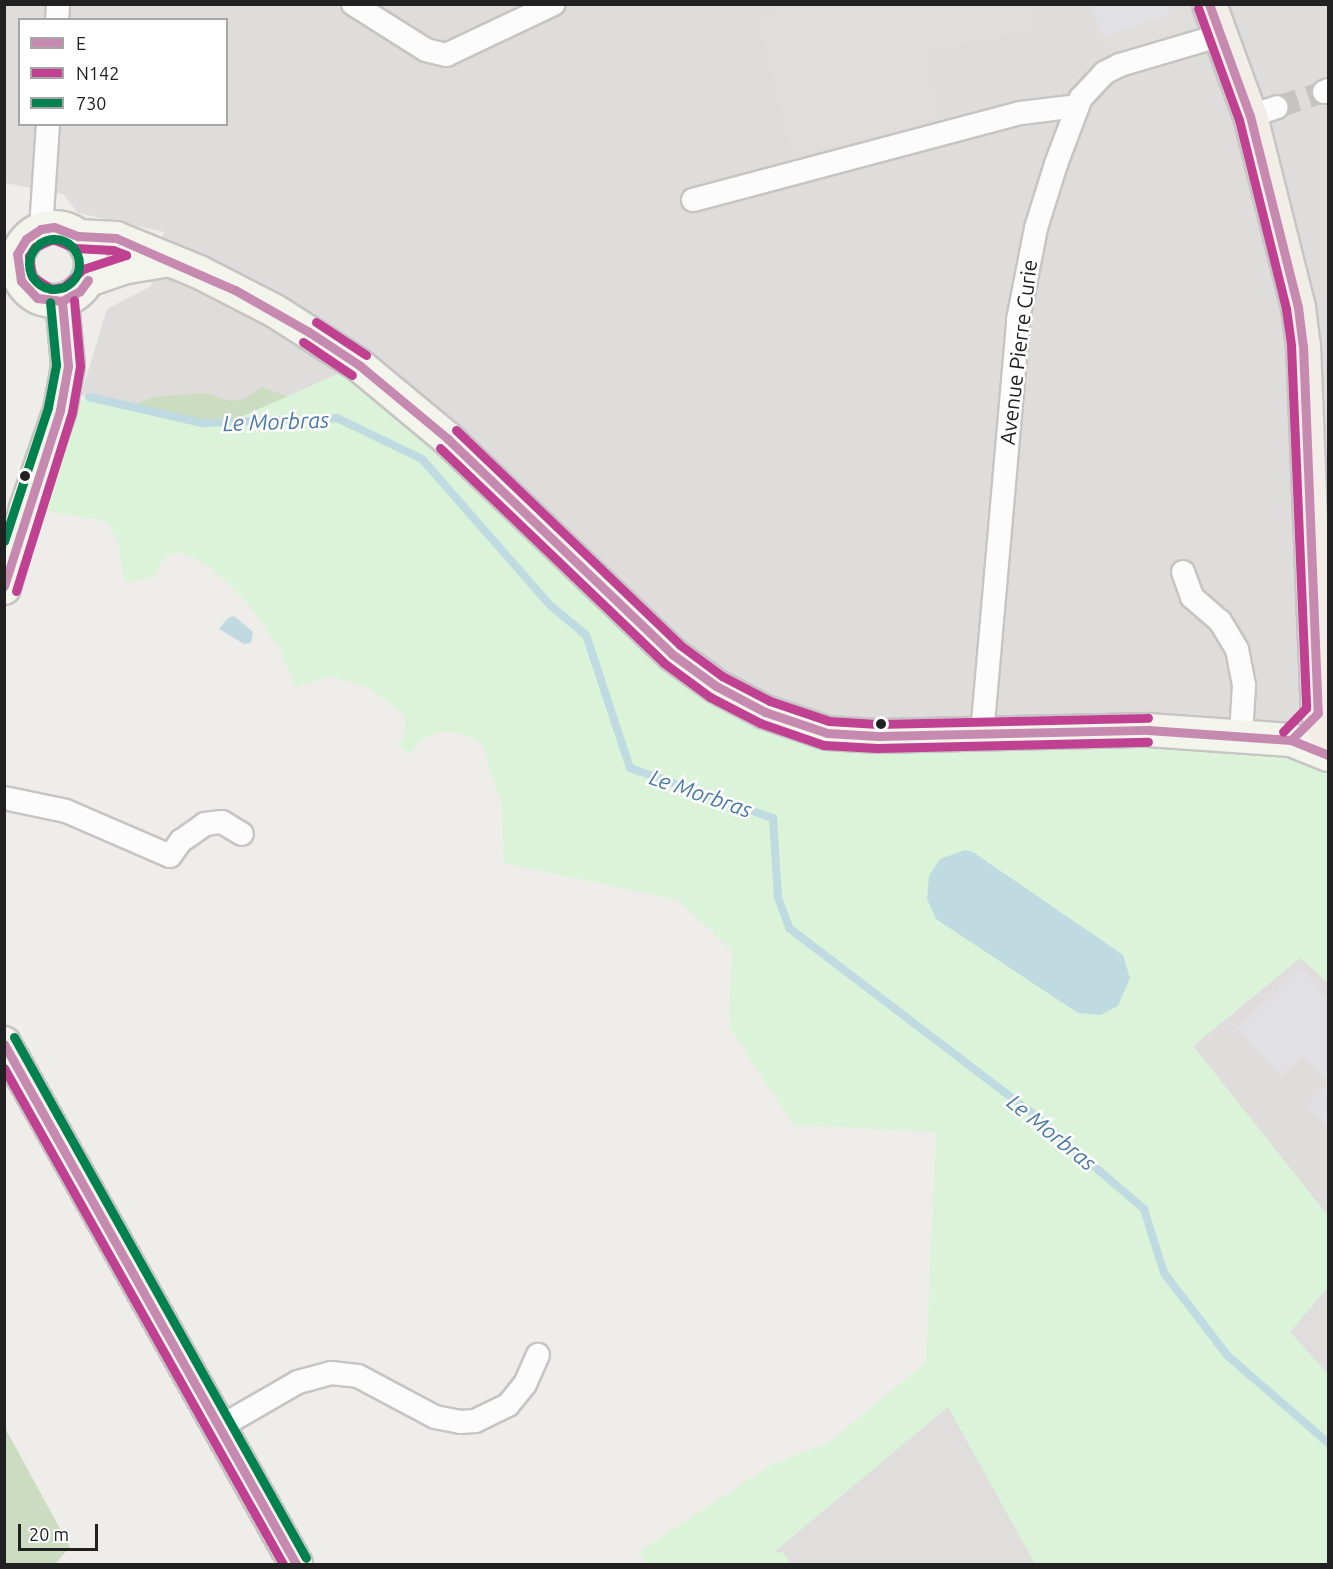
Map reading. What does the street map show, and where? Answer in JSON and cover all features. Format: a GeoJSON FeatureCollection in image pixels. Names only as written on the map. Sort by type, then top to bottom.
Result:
{"type":"FeatureCollection","features":[{"type":"Feature","properties":{"kind":"main road"},"geometry":{"type":"LineString","coordinates":[[1209,4],[1221,34],[1264,112],[1298,307],[1303,345],[1323,727]]}},
{"type":"Feature","properties":{"kind":"street"},"geometry":{"type":"LineString","coordinates":[[353,4],[426,51],[441,55],[459,52],[554,4]]}},
{"type":"Feature","properties":{"kind":"street","name":"Avenue Pierre Curie"},"geometry":{"type":"LineString","coordinates":[[982,735],[1018,320],[1036,228],[1077,106],[1090,85],[1109,70],[1221,34]]}},
{"type":"Feature","properties":{"kind":"street"},"geometry":{"type":"LineString","coordinates":[[693,200],[1021,113],[1077,106]]}},
{"type":"Feature","properties":{"kind":"street"},"geometry":{"type":"LineString","coordinates":[[41,229],[48,126]]}},
{"type":"Feature","properties":{"kind":"street"},"geometry":{"type":"LineString","coordinates":[[78,236],[90,254],[88,280],[80,291],[62,301],[49,302],[28,291],[21,281],[11,253],[41,229],[54,227],[78,236],[116,238],[170,260],[274,311],[359,365],[448,439],[672,654],[716,686],[765,712],[827,733],[982,735],[1148,730],[1291,740],[1329,755]]}},
{"type":"Feature","properties":{"kind":"street"},"geometry":{"type":"LineString","coordinates":[[88,280],[122,268],[170,260]]}},
{"type":"Feature","properties":{"kind":"street"},"geometry":{"type":"LineString","coordinates":[[4,588],[26,508],[60,410],[68,366],[62,301]]}},
{"type":"Feature","properties":{"kind":"street"},"geometry":{"type":"LineString","coordinates":[[1183,572],[1198,606],[1220,621],[1237,649],[1244,685],[1241,735]]}},
{"type":"Feature","properties":{"kind":"street"},"geometry":{"type":"LineString","coordinates":[[1291,740],[1323,727]]}},
{"type":"Feature","properties":{"kind":"street"},"geometry":{"type":"LineString","coordinates":[[4,798],[66,810],[170,856],[181,841],[205,824],[222,822],[242,834]]}},
{"type":"Feature","properties":{"kind":"street"},"geometry":{"type":"LineString","coordinates":[[4,1043],[296,1564]]}},
{"type":"Feature","properties":{"kind":"street"},"geometry":{"type":"LineString","coordinates":[[220,1427],[298,1382],[331,1373],[358,1376],[435,1417],[460,1422],[475,1421],[508,1405],[525,1384],[538,1355]]}},
{"type":"Feature","properties":{"kind":"shaded area"},"geometry":{"type":"Polygon","coordinates":[[[1027,4],[1032,29],[923,50],[936,118],[794,154],[760,22],[794,5],[1027,4]]]}},
{"type":"Feature","properties":{"kind":"shaded area"},"geometry":{"type":"Polygon","coordinates":[[[5,5],[1328,5],[1328,773],[878,736],[765,712],[345,371],[227,423],[81,395],[107,309],[151,286],[164,232],[78,213],[63,194],[5,183],[5,5]]]}},
{"type":"Feature","properties":{"kind":"shaded area"},"geometry":{"type":"Polygon","coordinates":[[[1091,5],[1166,5],[1169,15],[1103,36],[1091,5]]]}},
{"type":"Feature","properties":{"kind":"shaded area"},"geometry":{"type":"Polygon","coordinates":[[[1166,5],[1192,5],[1190,29],[1179,37],[1111,58],[1103,36],[1168,15],[1166,5]]]}},
{"type":"Feature","properties":{"kind":"shaded area"},"geometry":{"type":"Polygon","coordinates":[[[1328,926],[1328,1216],[1193,1046],[1300,958],[1328,926]]]}},
{"type":"Feature","properties":{"kind":"shaded area"},"geometry":{"type":"Polygon","coordinates":[[[1302,967],[1328,999],[1328,1083],[1303,1056],[1281,1076],[1237,1029],[1302,967]]]}},
{"type":"Feature","properties":{"kind":"shaded area"},"geometry":{"type":"Polygon","coordinates":[[[1328,1083],[1328,1127],[1308,1105],[1328,1083]]]}},
{"type":"Feature","properties":{"kind":"shaded area"},"geometry":{"type":"Polygon","coordinates":[[[1328,1287],[1328,1374],[1290,1332],[1328,1287]]]}},
{"type":"Feature","properties":{"kind":"shaded area"},"geometry":{"type":"Polygon","coordinates":[[[948,1407],[1035,1564],[791,1564],[783,1552],[773,1553],[948,1407]]]}},
{"type":"Feature","properties":{"kind":"green space"},"geometry":{"type":"Polygon","coordinates":[[[345,371],[609,596],[765,712],[982,735],[1328,755],[1328,983],[1300,958],[1193,1046],[1328,1216],[1328,1564],[646,1564],[639,1552],[769,1466],[829,1442],[926,1362],[936,1132],[793,1125],[729,1026],[732,951],[678,900],[504,863],[501,804],[482,745],[475,739],[458,732],[438,732],[420,741],[409,754],[398,746],[406,731],[402,713],[369,688],[331,676],[295,687],[281,651],[263,624],[242,597],[209,566],[183,553],[174,553],[161,561],[156,577],[125,582],[118,541],[109,526],[100,520],[26,508],[60,410],[89,397],[167,418],[227,423],[345,371]]]}},
{"type":"Feature","properties":{"kind":"green space"},"geometry":{"type":"Polygon","coordinates":[[[262,387],[413,442],[82,424],[154,397],[206,393],[230,401],[242,400],[262,387]]]}},
{"type":"Feature","properties":{"kind":"green space"},"geometry":{"type":"Polygon","coordinates":[[[4,1426],[70,1547],[55,1564],[5,1563],[4,1426]]]}},
{"type":"Feature","properties":{"kind":"water"},"geometry":{"type":"Polygon","coordinates":[[[234,616],[253,632],[251,643],[244,644],[219,629],[228,618],[234,616]]]}},
{"type":"Feature","properties":{"kind":"water"},"geometry":{"type":"Polygon","coordinates":[[[965,850],[973,852],[1123,955],[1130,978],[1118,1006],[1100,1015],[1078,1013],[936,919],[927,899],[929,876],[940,859],[965,850]]]}},
{"type":"Feature","properties":{"kind":"waterway","name":"Le Morbras"},"geometry":{"type":"LineString","coordinates":[[89,397],[202,423],[337,418],[422,459],[550,605],[586,635],[630,768],[773,818],[778,897],[789,928],[1032,1113],[1144,1209],[1164,1273],[1228,1356],[1328,1443]]}},
{"type":"Feature","properties":{"kind":"tunnel"},"geometry":{"type":"LineString","coordinates":[[1277,107],[1324,92]]}},
{"type":"Feature","properties":{"kind":"transit line","name":"E"},"geometry":{"type":"LineString","coordinates":[[1209,4],[1250,116],[1298,307],[1303,345],[1318,713],[1291,740]]}},
{"type":"Feature","properties":{"kind":"transit line","name":"N142"},"geometry":{"type":"LineString","coordinates":[[1198,8],[1239,120],[1286,309],[1291,346],[1306,708],[1283,732]]}},
{"type":"Feature","properties":{"kind":"transit line","name":"E"},"geometry":{"type":"LineString","coordinates":[[88,280],[80,291],[62,301],[37,298],[21,281],[17,254],[26,239],[41,229],[54,227],[78,236],[116,238],[235,290],[309,332],[359,365],[448,439],[672,654],[716,686],[765,712],[827,733],[878,736],[1148,730],[1291,740],[1328,755]]}},
{"type":"Feature","properties":{"kind":"transit line","name":"730"},"geometry":{"type":"LineString","coordinates":[[49,239],[59,239],[72,246],[79,259],[79,264],[79,269],[72,282],[59,289],[49,289],[40,285],[33,278],[29,269],[29,259],[33,250],[40,243],[49,239]]}},
{"type":"Feature","properties":{"kind":"transit line","name":"N142"},"geometry":{"type":"LineString","coordinates":[[53,239],[75,248],[113,250],[126,255],[83,269],[64,287],[51,289],[32,276],[29,256],[35,247],[53,239]]}},
{"type":"Feature","properties":{"kind":"transit line","name":"N142"},"geometry":{"type":"LineString","coordinates":[[16,591],[72,412],[80,366],[74,300]]}},
{"type":"Feature","properties":{"kind":"transit line","name":"E"},"geometry":{"type":"LineString","coordinates":[[4,586],[60,410],[68,366],[62,301]]}},
{"type":"Feature","properties":{"kind":"transit line","name":"730"},"geometry":{"type":"LineString","coordinates":[[4,541],[48,407],[56,365],[50,302]]}},
{"type":"Feature","properties":{"kind":"transit line","name":"N142"},"geometry":{"type":"LineString","coordinates":[[316,322],[366,355]]}},
{"type":"Feature","properties":{"kind":"transit line","name":"N142"},"geometry":{"type":"LineString","coordinates":[[303,342],[352,375]]}},
{"type":"Feature","properties":{"kind":"transit line","name":"N142"},"geometry":{"type":"LineString","coordinates":[[456,430],[680,645],[722,676],[770,701],[829,721],[878,724],[1148,718]]}},
{"type":"Feature","properties":{"kind":"transit line","name":"N142"},"geometry":{"type":"LineString","coordinates":[[440,448],[664,663],[710,697],[760,723],[824,745],[877,748],[1148,742]]}},
{"type":"Feature","properties":{"kind":"transit line","name":"730"},"geometry":{"type":"LineString","coordinates":[[14,1037],[306,1558]]}},
{"type":"Feature","properties":{"kind":"transit line","name":"E"},"geometry":{"type":"LineString","coordinates":[[4,1044],[296,1564]]}},
{"type":"Feature","properties":{"kind":"transit line","name":"N142"},"geometry":{"type":"LineString","coordinates":[[4,1068],[283,1564]]}}]}
